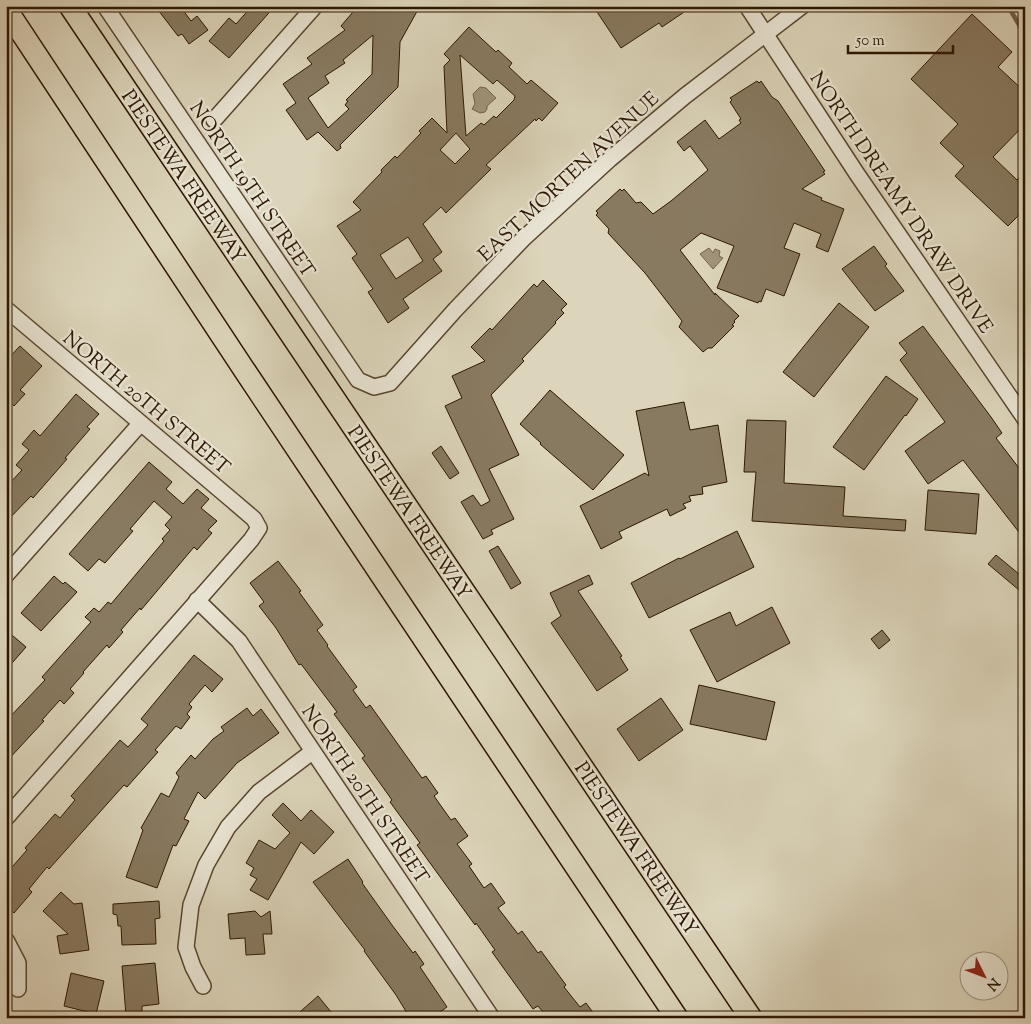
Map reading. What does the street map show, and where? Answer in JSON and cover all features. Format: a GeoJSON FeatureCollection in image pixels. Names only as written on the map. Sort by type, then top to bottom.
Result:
{"type":"FeatureCollection","features":[{"type":"Feature","properties":{"kind":"highway","name":"PIESTEWA FREEWAY"},"geometry":{"type":"LineString","coordinates":[[70,6],[751,1018]]}},
{"type":"Feature","properties":{"kind":"highway"},"geometry":{"type":"LineString","coordinates":[[6,9],[676,1018]]}},
{"type":"Feature","properties":{"kind":"highway"},"geometry":{"type":"LineString","coordinates":[[6,22],[25,36]]}},
{"type":"Feature","properties":{"kind":"street","name":"NORTH 19TH STREET"},"geometry":{"type":"LineString","coordinates":[[105,6],[358,380],[374,387]]}},
{"type":"Feature","properties":{"kind":"street"},"geometry":{"type":"LineString","coordinates":[[214,120],[315,6]]}},
{"type":"Feature","properties":{"kind":"street","name":"NORTH DREAMY DRAW DRIVE"},"geometry":{"type":"LineString","coordinates":[[747,6],[858,174],[1025,419]]}},
{"type":"Feature","properties":{"kind":"street","name":"EAST MORTEN AVENUE"},"geometry":{"type":"LineString","coordinates":[[374,387],[390,383],[455,310],[538,224],[610,159],[685,96],[802,6]]}},
{"type":"Feature","properties":{"kind":"street","name":"NORTH 20TH STREET"},"geometry":{"type":"LineString","coordinates":[[7,310],[254,519],[259,528],[251,540],[198,600],[239,642],[288,712],[312,752],[492,1018]]}},
{"type":"Feature","properties":{"kind":"street"},"geometry":{"type":"LineString","coordinates":[[6,575],[140,424]]}},
{"type":"Feature","properties":{"kind":"street"},"geometry":{"type":"LineString","coordinates":[[6,818],[198,600]]}},
{"type":"Feature","properties":{"kind":"street"},"geometry":{"type":"LineString","coordinates":[[204,986],[192,967],[186,947],[191,905],[206,865],[228,827],[259,792],[312,752]]}},
{"type":"Feature","properties":{"kind":"street"},"geometry":{"type":"LineString","coordinates":[[6,940],[18,963],[18,989]]}},
{"type":"Feature","properties":{"kind":"shaded area"},"geometry":{"type":"Polygon","coordinates":[[[480,87],[486,88],[496,98],[487,106],[485,112],[480,113],[472,109],[475,104],[473,94],[480,87]]]}},
{"type":"Feature","properties":{"kind":"shaded area"},"geometry":{"type":"Polygon","coordinates":[[[709,248],[713,253],[715,249],[720,251],[719,256],[723,258],[713,269],[700,254],[709,248]]]}},
{"type":"Feature","properties":{"kind":"building"},"geometry":{"type":"Polygon","coordinates":[[[155,6],[180,6],[191,21],[197,16],[208,30],[189,44],[182,34],[178,36],[155,6]]]}},
{"type":"Feature","properties":{"kind":"building"},"geometry":{"type":"Polygon","coordinates":[[[252,6],[275,6],[229,58],[209,41],[229,18],[236,24],[252,6]]]}},
{"type":"Feature","properties":{"kind":"building"},"geometry":{"type":"Polygon","coordinates":[[[358,6],[420,6],[400,42],[398,87],[340,145],[341,148],[337,151],[318,132],[307,140],[286,110],[296,103],[283,84],[312,64],[307,58],[345,30],[341,26],[358,6]],[[373,35],[343,60],[345,63],[325,76],[329,83],[308,98],[328,128],[349,109],[345,105],[348,101],[346,100],[372,74],[373,35]]]}},
{"type":"Feature","properties":{"kind":"building"},"geometry":{"type":"Polygon","coordinates":[[[593,6],[693,6],[662,27],[659,23],[621,48],[593,6]]]}},
{"type":"Feature","properties":{"kind":"building"},"geometry":{"type":"Polygon","coordinates":[[[972,14],[1012,52],[998,67],[1025,92],[1025,124],[993,157],[1017,180],[1025,171],[1025,209],[1008,226],[955,176],[964,166],[940,143],[958,124],[911,79],[972,14]]]}},
{"type":"Feature","properties":{"kind":"building"},"geometry":{"type":"Polygon","coordinates":[[[469,27],[496,52],[498,50],[512,63],[509,67],[527,84],[531,80],[558,103],[542,121],[539,118],[536,121],[535,119],[486,165],[491,169],[446,213],[441,207],[423,224],[442,252],[433,259],[442,271],[403,299],[409,308],[388,323],[368,292],[373,289],[352,258],[357,254],[337,226],[361,210],[353,202],[382,172],[381,170],[395,156],[397,158],[421,133],[419,131],[432,118],[447,133],[444,66],[450,60],[444,54],[469,27]],[[460,55],[466,136],[481,123],[484,125],[494,116],[496,118],[514,100],[515,96],[497,80],[493,84],[460,55]],[[456,133],[440,150],[455,164],[470,149],[456,133]],[[408,237],[380,255],[396,279],[423,261],[408,237]]]}},
{"type":"Feature","properties":{"kind":"building"},"geometry":{"type":"Polygon","coordinates":[[[757,81],[759,83],[761,81],[772,97],[778,101],[825,171],[823,172],[825,174],[802,189],[822,198],[821,200],[844,209],[828,252],[816,247],[821,234],[794,223],[784,248],[800,254],[784,296],[766,289],[761,302],[759,301],[758,303],[717,288],[734,246],[701,233],[680,250],[715,295],[715,293],[739,316],[732,325],[734,326],[712,348],[708,348],[703,352],[679,327],[682,321],[645,273],[608,233],[609,229],[596,215],[598,213],[596,211],[620,189],[622,191],[624,189],[636,203],[641,202],[653,214],[671,201],[708,170],[690,146],[684,151],[677,142],[705,120],[719,139],[741,123],[739,120],[741,119],[730,102],[732,100],[730,98],[757,81]]]}},
{"type":"Feature","properties":{"kind":"building"},"geometry":{"type":"Polygon","coordinates":[[[874,246],[887,264],[885,266],[904,291],[875,311],[842,269],[874,246]]]}},
{"type":"Feature","properties":{"kind":"building"},"geometry":{"type":"Polygon","coordinates":[[[543,280],[567,304],[561,310],[564,313],[556,323],[522,359],[524,361],[491,395],[519,455],[489,469],[514,519],[491,530],[493,534],[483,539],[461,502],[473,495],[481,506],[490,501],[445,406],[462,398],[452,376],[485,361],[471,347],[490,328],[492,330],[534,284],[537,287],[543,280]]]}},
{"type":"Feature","properties":{"kind":"building"},"geometry":{"type":"Polygon","coordinates":[[[839,303],[869,327],[814,397],[783,372],[839,303]]]}},
{"type":"Feature","properties":{"kind":"building"},"geometry":{"type":"Polygon","coordinates":[[[923,326],[1002,433],[996,438],[1025,476],[1025,540],[963,460],[928,484],[905,451],[945,422],[900,360],[907,353],[899,343],[923,326]]]}},
{"type":"Feature","properties":{"kind":"building"},"geometry":{"type":"Polygon","coordinates":[[[20,346],[42,366],[20,390],[25,394],[14,406],[12,404],[6,411],[6,361],[20,346]]]}},
{"type":"Feature","properties":{"kind":"building"},"geometry":{"type":"Polygon","coordinates":[[[886,376],[918,399],[864,470],[833,447],[886,376]]]}},
{"type":"Feature","properties":{"kind":"building"},"geometry":{"type":"Polygon","coordinates":[[[550,390],[624,455],[593,490],[520,424],[550,390]]]}},
{"type":"Feature","properties":{"kind":"building"},"geometry":{"type":"Polygon","coordinates":[[[76,394],[99,414],[87,427],[90,429],[65,458],[67,459],[33,498],[31,496],[6,522],[6,487],[22,470],[16,465],[29,450],[22,444],[34,430],[40,436],[76,394]]]}},
{"type":"Feature","properties":{"kind":"building"},"geometry":{"type":"Polygon","coordinates":[[[684,402],[690,430],[718,425],[727,482],[702,487],[703,494],[689,496],[691,501],[683,504],[686,508],[670,516],[667,509],[619,532],[622,538],[601,549],[580,506],[645,473],[649,476],[636,411],[684,402]]]}},
{"type":"Feature","properties":{"kind":"building"},"geometry":{"type":"Polygon","coordinates":[[[747,420],[786,421],[784,483],[845,487],[843,516],[906,520],[905,531],[752,521],[756,472],[744,472],[747,420]]]}},
{"type":"Feature","properties":{"kind":"building"},"geometry":{"type":"Polygon","coordinates":[[[441,446],[459,473],[450,479],[432,453],[441,446]]]}},
{"type":"Feature","properties":{"kind":"building"},"geometry":{"type":"Polygon","coordinates":[[[149,462],[172,482],[166,489],[183,504],[197,489],[209,499],[201,508],[217,521],[208,530],[212,533],[197,550],[194,547],[141,610],[140,608],[121,630],[123,632],[109,648],[107,645],[83,672],[70,689],[74,693],[64,704],[60,700],[42,720],[44,721],[6,762],[6,721],[45,680],[42,677],[91,622],[85,617],[94,608],[99,612],[108,602],[111,604],[164,541],[162,539],[170,530],[165,525],[172,517],[154,501],[130,529],[133,531],[105,563],[99,559],[88,571],[69,554],[149,462]]]}},
{"type":"Feature","properties":{"kind":"building"},"geometry":{"type":"Polygon","coordinates":[[[928,490],[979,494],[976,534],[925,530],[928,490]]]}},
{"type":"Feature","properties":{"kind":"building"},"geometry":{"type":"Polygon","coordinates":[[[737,531],[754,567],[649,618],[631,583],[737,531]]]}},
{"type":"Feature","properties":{"kind":"building"},"geometry":{"type":"Polygon","coordinates":[[[498,546],[521,583],[511,589],[489,551],[498,546]]]}},
{"type":"Feature","properties":{"kind":"building"},"geometry":{"type":"Polygon","coordinates":[[[996,555],[1025,579],[1025,595],[988,564],[996,555]]]}},
{"type":"Feature","properties":{"kind":"building"},"geometry":{"type":"Polygon","coordinates":[[[278,561],[301,591],[299,592],[323,625],[317,630],[357,687],[353,690],[366,708],[370,705],[422,778],[426,776],[438,793],[434,796],[451,820],[455,818],[468,836],[457,844],[472,864],[469,866],[484,888],[491,883],[505,903],[498,908],[518,934],[522,931],[538,953],[541,951],[566,985],[564,987],[580,1007],[586,1003],[597,1018],[548,1018],[538,1006],[533,1009],[492,952],[495,950],[476,923],[475,925],[417,845],[420,843],[390,802],[392,800],[362,758],[365,756],[334,714],[337,712],[301,664],[299,665],[276,628],[259,606],[264,602],[250,583],[278,561]]]}},
{"type":"Feature","properties":{"kind":"building"},"geometry":{"type":"Polygon","coordinates":[[[589,575],[593,584],[578,591],[622,656],[620,657],[628,670],[597,691],[551,623],[561,616],[550,593],[589,575]]]}},
{"type":"Feature","properties":{"kind":"building"},"geometry":{"type":"Polygon","coordinates":[[[54,576],[77,592],[41,631],[21,613],[54,576]]]}},
{"type":"Feature","properties":{"kind":"building"},"geometry":{"type":"Polygon","coordinates":[[[772,607],[790,643],[717,682],[690,630],[730,612],[736,626],[772,607]]]}},
{"type":"Feature","properties":{"kind":"building"},"geometry":{"type":"Polygon","coordinates":[[[6,630],[26,647],[6,670],[6,630]]]}},
{"type":"Feature","properties":{"kind":"building"},"geometry":{"type":"Polygon","coordinates":[[[882,630],[890,640],[879,649],[871,639],[882,630]]]}},
{"type":"Feature","properties":{"kind":"building"},"geometry":{"type":"Polygon","coordinates":[[[194,655],[223,679],[212,692],[205,685],[189,704],[192,707],[187,714],[190,717],[181,729],[176,726],[155,750],[158,752],[127,787],[124,785],[49,869],[47,867],[29,889],[32,892],[14,913],[6,906],[6,874],[27,850],[25,848],[55,814],[60,818],[75,800],[71,796],[120,740],[128,747],[148,725],[141,719],[194,655]]]}},
{"type":"Feature","properties":{"kind":"building"},"geometry":{"type":"Polygon","coordinates":[[[699,685],[775,702],[766,740],[690,724],[699,685]]]}},
{"type":"Feature","properties":{"kind":"building"},"geometry":{"type":"Polygon","coordinates":[[[661,698],[683,730],[639,761],[617,729],[661,698]]]}},
{"type":"Feature","properties":{"kind":"building"},"geometry":{"type":"Polygon","coordinates":[[[247,708],[253,716],[261,709],[279,733],[237,763],[205,799],[198,792],[184,819],[189,821],[176,846],[173,845],[157,888],[126,877],[143,830],[141,828],[161,793],[169,797],[179,777],[176,773],[191,755],[195,759],[213,739],[224,731],[221,727],[247,708]]]}},
{"type":"Feature","properties":{"kind":"building"},"geometry":{"type":"Polygon","coordinates":[[[283,803],[301,821],[311,810],[334,832],[314,854],[301,842],[268,900],[250,890],[257,879],[250,875],[254,868],[246,863],[259,840],[275,849],[290,833],[272,815],[283,803]]]}},
{"type":"Feature","properties":{"kind":"building"},"geometry":{"type":"Polygon","coordinates":[[[348,859],[362,883],[392,925],[413,953],[415,951],[424,964],[420,967],[447,1007],[432,1018],[410,1018],[365,950],[313,882],[348,859]]]}},
{"type":"Feature","properties":{"kind":"building"},"geometry":{"type":"Polygon","coordinates":[[[61,892],[74,904],[82,903],[89,950],[60,954],[57,936],[68,934],[43,911],[61,892]]]}},
{"type":"Feature","properties":{"kind":"building"},"geometry":{"type":"Polygon","coordinates":[[[159,901],[160,918],[155,919],[156,944],[122,945],[121,926],[118,926],[117,915],[113,914],[113,904],[159,901]]]}},
{"type":"Feature","properties":{"kind":"building"},"geometry":{"type":"Polygon","coordinates":[[[255,911],[261,917],[270,911],[272,934],[263,934],[265,954],[246,955],[245,938],[230,939],[228,914],[255,911]]]}},
{"type":"Feature","properties":{"kind":"building"},"geometry":{"type":"Polygon","coordinates":[[[155,963],[159,1004],[142,1006],[142,1013],[126,1015],[122,966],[155,963]]]}},
{"type":"Feature","properties":{"kind":"building"},"geometry":{"type":"Polygon","coordinates":[[[71,973],[104,981],[96,1014],[64,1006],[71,973]]]}},
{"type":"Feature","properties":{"kind":"building"},"geometry":{"type":"Polygon","coordinates":[[[318,996],[336,1018],[293,1018],[318,996]]]}},
{"type":"Feature","properties":{"kind":"waterway"},"geometry":{"type":"LineString","coordinates":[[1008,6],[1025,35]]}}]}
